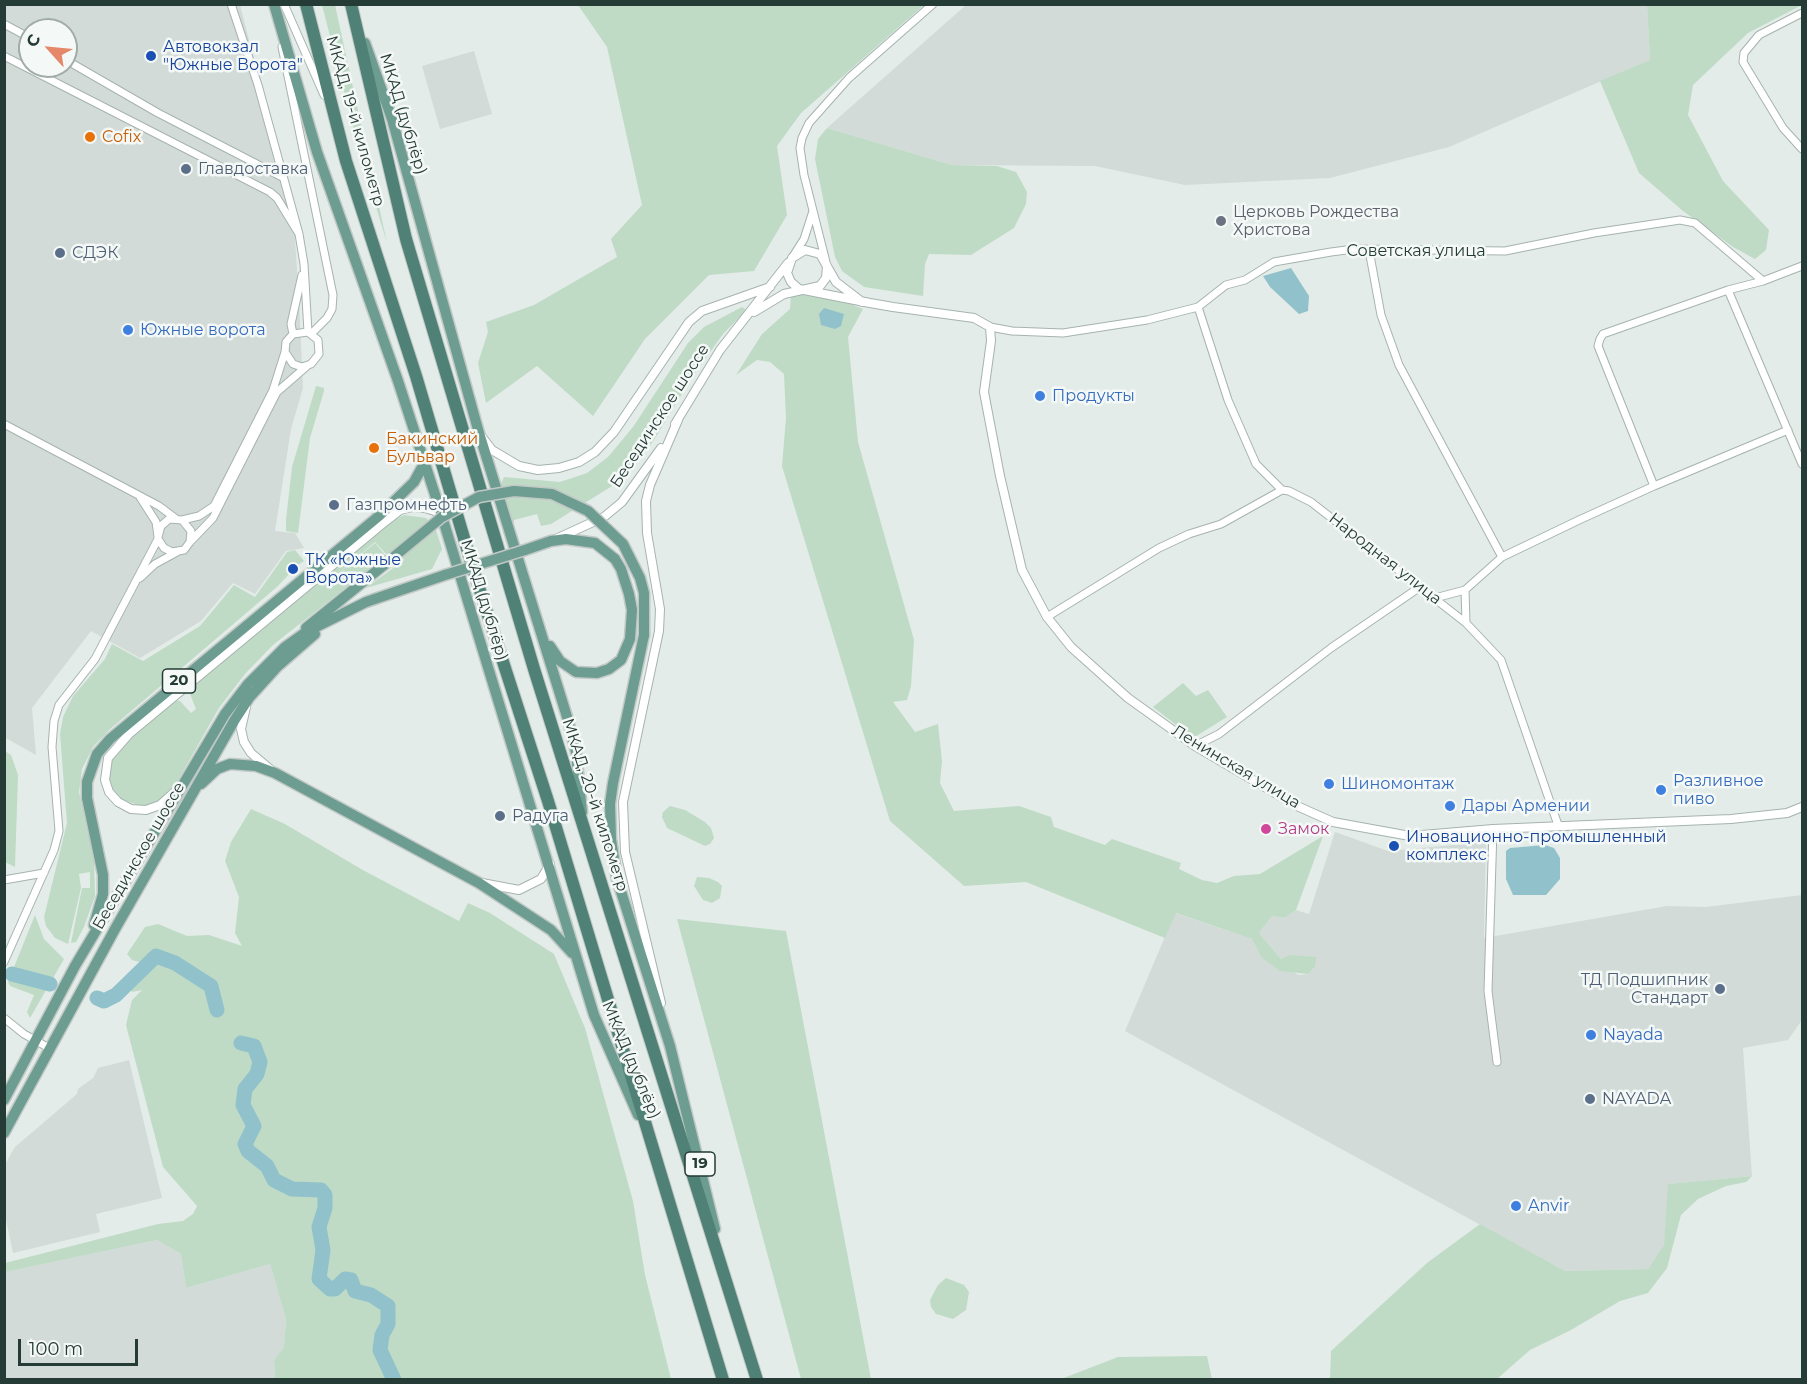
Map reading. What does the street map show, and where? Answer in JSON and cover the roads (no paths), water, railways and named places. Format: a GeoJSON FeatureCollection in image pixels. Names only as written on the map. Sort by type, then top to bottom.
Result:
{"type":"FeatureCollection","features":[{"type":"Feature","properties":{"kind":"highway","name":"МКАД, 19-й километр"},"geometry":{"type":"LineString","coordinates":[[306,4],[334,117],[548,801],[647,1133]]}},
{"type":"Feature","properties":{"kind":"highway","name":"МКАД, 19-й километр"},"geometry":{"type":"LineString","coordinates":[[351,5],[406,239]]}},
{"type":"Feature","properties":{"kind":"highway","name":"МКАД, 20-й километр"},"geometry":{"type":"LineString","coordinates":[[406,239],[534,669],[757,1380]]}},
{"type":"Feature","properties":{"kind":"highway"},"geometry":{"type":"LineString","coordinates":[[647,1133],[723,1380]]}},
{"type":"Feature","properties":{"kind":"main road","name":"МКАД (дублёр)"},"geometry":{"type":"LineString","coordinates":[[351,5],[392,120],[479,434],[542,633],[576,752],[582,821]]}},
{"type":"Feature","properties":{"kind":"main road","name":"МКАД (дублёр)"},"geometry":{"type":"LineString","coordinates":[[278,7],[317,152],[425,462],[550,864],[576,960],[594,1015],[647,1133]]}},
{"type":"Feature","properties":{"kind":"main road","name":"20"},"geometry":{"type":"LineString","coordinates":[[75,966],[98,914],[103,894],[103,875],[87,798],[89,770],[97,754],[110,739],[379,516],[414,482],[425,462]]}},
{"type":"Feature","properties":{"kind":"main road"},"geometry":{"type":"LineString","coordinates":[[285,647],[442,517],[479,497],[514,491],[552,495],[588,511],[623,544],[633,561],[644,593],[644,635],[613,783],[609,821],[617,879],[670,1046]]}},
{"type":"Feature","properties":{"kind":"main road"},"geometry":{"type":"LineString","coordinates":[[542,633],[560,661],[568,668],[586,674],[609,669],[621,660],[630,639],[632,625],[632,610],[625,580],[621,569],[607,550],[584,540],[551,541]]}},
{"type":"Feature","properties":{"kind":"main road","name":"Бесединское шоссе"},"geometry":{"type":"LineString","coordinates":[[4,1100],[75,966],[225,714],[248,684],[285,647],[306,632],[387,594],[551,541]]}},
{"type":"Feature","properties":{"kind":"main road","name":"Бесединское шоссе"},"geometry":{"type":"LineString","coordinates":[[4,1133],[49,1048],[249,698],[278,666],[334,619]]}},
{"type":"Feature","properties":{"kind":"main road"},"geometry":{"type":"LineString","coordinates":[[190,799],[216,769],[230,764],[256,766],[275,773],[479,883],[551,930],[576,960]]}},
{"type":"Feature","properties":{"kind":"main road","name":"19"},"geometry":{"type":"LineString","coordinates":[[670,1046],[727,1282]]}},
{"type":"Feature","properties":{"kind":"street"},"geometry":{"type":"LineString","coordinates":[[136,582],[156,564],[190,542],[213,518],[277,392],[315,361],[319,354],[318,340],[310,333],[299,234],[258,85],[231,4]]}},
{"type":"Feature","properties":{"kind":"street"},"geometry":{"type":"LineString","coordinates":[[804,290],[815,289],[824,283],[827,273],[800,148],[808,123],[849,78],[933,4]]}},
{"type":"Feature","properties":{"kind":"street"},"geometry":{"type":"LineString","coordinates":[[278,7],[334,117]]}},
{"type":"Feature","properties":{"kind":"street"},"geometry":{"type":"LineString","coordinates":[[4,962],[44,873],[59,831],[52,747],[59,705],[95,660],[164,522],[199,516],[214,506],[273,390],[286,342],[293,334],[310,333],[332,309],[333,295],[294,114],[278,7]]}},
{"type":"Feature","properties":{"kind":"street"},"geometry":{"type":"LineString","coordinates":[[1803,13],[1760,35],[1744,53],[1743,62],[1783,128],[1803,149]]}},
{"type":"Feature","properties":{"kind":"street"},"geometry":{"type":"LineString","coordinates":[[4,24],[18,32]]}},
{"type":"Feature","properties":{"kind":"street"},"geometry":{"type":"LineString","coordinates":[[4,56],[270,192],[278,198],[299,234]]}},
{"type":"Feature","properties":{"kind":"street"},"geometry":{"type":"LineString","coordinates":[[78,67],[158,113],[282,177]]}},
{"type":"Feature","properties":{"kind":"street"},"geometry":{"type":"LineString","coordinates":[[813,203],[811,223],[787,267],[789,278],[795,286],[804,290],[862,302],[974,318],[990,327],[1012,331],[1063,333],[1109,328],[1198,307]]}},
{"type":"Feature","properties":{"kind":"street","name":"Советская улица"},"geometry":{"type":"LineString","coordinates":[[1198,307],[1226,285],[1245,280],[1274,262],[1354,249],[1505,251],[1680,219],[1695,224],[1761,280]]}},
{"type":"Feature","properties":{"kind":"street"},"geometry":{"type":"LineString","coordinates":[[792,258],[800,251],[810,250],[820,254],[836,282],[862,302]]}},
{"type":"Feature","properties":{"kind":"street"},"geometry":{"type":"LineString","coordinates":[[1369,250],[1381,315],[1400,365],[1502,557]]}},
{"type":"Feature","properties":{"kind":"street","name":"Бесединское шоссе"},"geometry":{"type":"LineString","coordinates":[[551,541],[589,525],[622,502],[678,420],[720,350],[792,258]]}},
{"type":"Feature","properties":{"kind":"street"},"geometry":{"type":"LineString","coordinates":[[293,334],[291,324],[304,264]]}},
{"type":"Feature","properties":{"kind":"street"},"geometry":{"type":"LineString","coordinates":[[1654,486],[1598,346],[1603,334],[1803,266]]}},
{"type":"Feature","properties":{"kind":"street"},"geometry":{"type":"LineString","coordinates":[[479,434],[492,450],[519,466],[538,470],[559,468],[579,462],[595,452],[614,432],[669,348],[689,322],[702,311],[770,287]]}},
{"type":"Feature","properties":{"kind":"street","name":"Бесединское шоссе"},"geometry":{"type":"LineString","coordinates":[[739,327],[773,299],[789,292],[804,290]]}},
{"type":"Feature","properties":{"kind":"street"},"geometry":{"type":"LineString","coordinates":[[1728,290],[1803,464]]}},
{"type":"Feature","properties":{"kind":"street","name":"Народная улица"},"geometry":{"type":"LineString","coordinates":[[1198,307],[1228,400],[1256,464],[1282,490],[1311,502],[1466,622],[1497,655],[1505,669],[1558,825]]}},
{"type":"Feature","properties":{"kind":"street","name":"Ленинская улица"},"geometry":{"type":"LineString","coordinates":[[990,327],[991,341],[984,392],[1022,570],[1047,617],[1071,647],[1128,698],[1195,746],[1297,806],[1333,822],[1410,836],[1558,825],[1731,819],[1787,813],[1803,807]]}},
{"type":"Feature","properties":{"kind":"street"},"geometry":{"type":"LineString","coordinates":[[285,352],[293,364],[307,366]]}},
{"type":"Feature","properties":{"kind":"street","name":"19"},"geometry":{"type":"LineString","coordinates":[[670,1046],[625,852],[622,818],[626,783],[659,631],[660,609],[646,525],[646,501],[650,485],[678,420]]}},
{"type":"Feature","properties":{"kind":"street"},"geometry":{"type":"LineString","coordinates":[[4,424],[159,506],[191,531],[190,542]]}},
{"type":"Feature","properties":{"kind":"street"},"geometry":{"type":"LineString","coordinates":[[1434,598],[1465,590],[1502,557],[1654,486],[1788,430]]}},
{"type":"Feature","properties":{"kind":"street"},"geometry":{"type":"LineString","coordinates":[[1047,617],[1159,548],[1189,534],[1221,524],[1282,490]]}},
{"type":"Feature","properties":{"kind":"street"},"geometry":{"type":"LineString","coordinates":[[138,495],[156,522],[158,538],[168,550],[177,552]]}},
{"type":"Feature","properties":{"kind":"street"},"geometry":{"type":"LineString","coordinates":[[188,779],[160,805],[146,810],[131,809],[118,802],[109,792],[105,780],[105,766],[112,751],[129,734],[386,520],[400,510],[412,507],[441,513]]}},
{"type":"Feature","properties":{"kind":"street"},"geometry":{"type":"LineString","coordinates":[[1195,746],[1219,734],[1331,648],[1420,587]]}},
{"type":"Feature","properties":{"kind":"street"},"geometry":{"type":"LineString","coordinates":[[1465,590],[1466,622]]}},
{"type":"Feature","properties":{"kind":"street"},"geometry":{"type":"LineString","coordinates":[[249,698],[241,729],[244,742],[251,753],[275,773]]}},
{"type":"Feature","properties":{"kind":"street"},"geometry":{"type":"LineString","coordinates":[[1493,829],[1488,991],[1497,1062]]}},
{"type":"Feature","properties":{"kind":"street"},"geometry":{"type":"LineString","coordinates":[[479,883],[519,890],[542,879],[550,864]]}},
{"type":"Feature","properties":{"kind":"street"},"geometry":{"type":"LineString","coordinates":[[4,880],[44,873]]}},
{"type":"Feature","properties":{"kind":"street"},"geometry":{"type":"LineString","coordinates":[[4,1018],[35,1041],[49,1048]]}},
{"type":"Feature","properties":{"kind":"water"},"geometry":{"type":"Polygon","coordinates":[[[1291,268],[1309,296],[1308,311],[1299,314],[1270,287],[1263,276],[1291,268]]]}},
{"type":"Feature","properties":{"kind":"water"},"geometry":{"type":"Polygon","coordinates":[[[824,308],[844,314],[841,326],[835,329],[821,325],[819,314],[824,308]]]}},
{"type":"Feature","properties":{"kind":"water"},"geometry":{"type":"Polygon","coordinates":[[[1545,845],[1554,848],[1560,858],[1560,879],[1546,895],[1513,895],[1506,879],[1506,851],[1510,848],[1545,845]]]}},
{"type":"Feature","properties":{"kind":"waterway"},"geometry":{"type":"LineString","coordinates":[[97,998],[104,1001],[116,995],[156,956],[175,963],[211,986],[217,1010]]}},
{"type":"Feature","properties":{"kind":"waterway"},"geometry":{"type":"LineString","coordinates":[[12,974],[50,984]]}},
{"type":"Feature","properties":{"kind":"waterway"},"geometry":{"type":"LineString","coordinates":[[241,1043],[254,1046],[260,1062],[257,1074],[245,1089],[243,1105],[254,1126],[245,1144],[248,1151],[267,1166],[274,1180],[292,1189],[321,1190],[325,1195],[325,1208],[319,1227],[323,1250],[319,1279],[330,1289],[335,1289],[345,1279],[351,1280],[355,1291],[371,1295],[388,1306],[388,1324],[382,1335],[380,1350],[394,1380]]}},
{"type":"Feature","properties":{"kind":"place","name":"Автовокзал \"Южные Ворота\""},"geometry":{"type":"Point","coordinates":[151,56]}},
{"type":"Feature","properties":{"kind":"place","name":"Cofix"},"geometry":{"type":"Point","coordinates":[90,137]}},
{"type":"Feature","properties":{"kind":"place","name":"Главдоставка"},"geometry":{"type":"Point","coordinates":[186,169]}},
{"type":"Feature","properties":{"kind":"place","name":"Церковь Рождества Христова"},"geometry":{"type":"Point","coordinates":[1221,221]}},
{"type":"Feature","properties":{"kind":"place","name":"СДЭК"},"geometry":{"type":"Point","coordinates":[60,253]}},
{"type":"Feature","properties":{"kind":"place","name":"Южные ворота"},"geometry":{"type":"Point","coordinates":[128,330]}},
{"type":"Feature","properties":{"kind":"place","name":"Продукты"},"geometry":{"type":"Point","coordinates":[1040,396]}},
{"type":"Feature","properties":{"kind":"place","name":"Бакинский Бульвар"},"geometry":{"type":"Point","coordinates":[374,448]}},
{"type":"Feature","properties":{"kind":"place","name":"Газпромнефть"},"geometry":{"type":"Point","coordinates":[334,505]}},
{"type":"Feature","properties":{"kind":"place","name":"ТК «Южные Ворота»"},"geometry":{"type":"Point","coordinates":[293,569]}},
{"type":"Feature","properties":{"kind":"place","name":"Шиномонтаж"},"geometry":{"type":"Point","coordinates":[1329,784]}},
{"type":"Feature","properties":{"kind":"place","name":"Разливное пиво"},"geometry":{"type":"Point","coordinates":[1661,790]}},
{"type":"Feature","properties":{"kind":"place","name":"Дары Армении"},"geometry":{"type":"Point","coordinates":[1450,806]}},
{"type":"Feature","properties":{"kind":"place","name":"Радуга"},"geometry":{"type":"Point","coordinates":[500,816]}},
{"type":"Feature","properties":{"kind":"place","name":"Замок"},"geometry":{"type":"Point","coordinates":[1266,829]}},
{"type":"Feature","properties":{"kind":"place","name":"Иновационно-промышленный комплекс"},"geometry":{"type":"Point","coordinates":[1394,846]}},
{"type":"Feature","properties":{"kind":"place","name":"ТД Подшипник Стандарт"},"geometry":{"type":"Point","coordinates":[1720,989]}},
{"type":"Feature","properties":{"kind":"place","name":"Nayada"},"geometry":{"type":"Point","coordinates":[1591,1035]}},
{"type":"Feature","properties":{"kind":"place","name":"NAYADA"},"geometry":{"type":"Point","coordinates":[1590,1099]}},
{"type":"Feature","properties":{"kind":"place","name":"Anvir"},"geometry":{"type":"Point","coordinates":[1516,1206]}}]}
